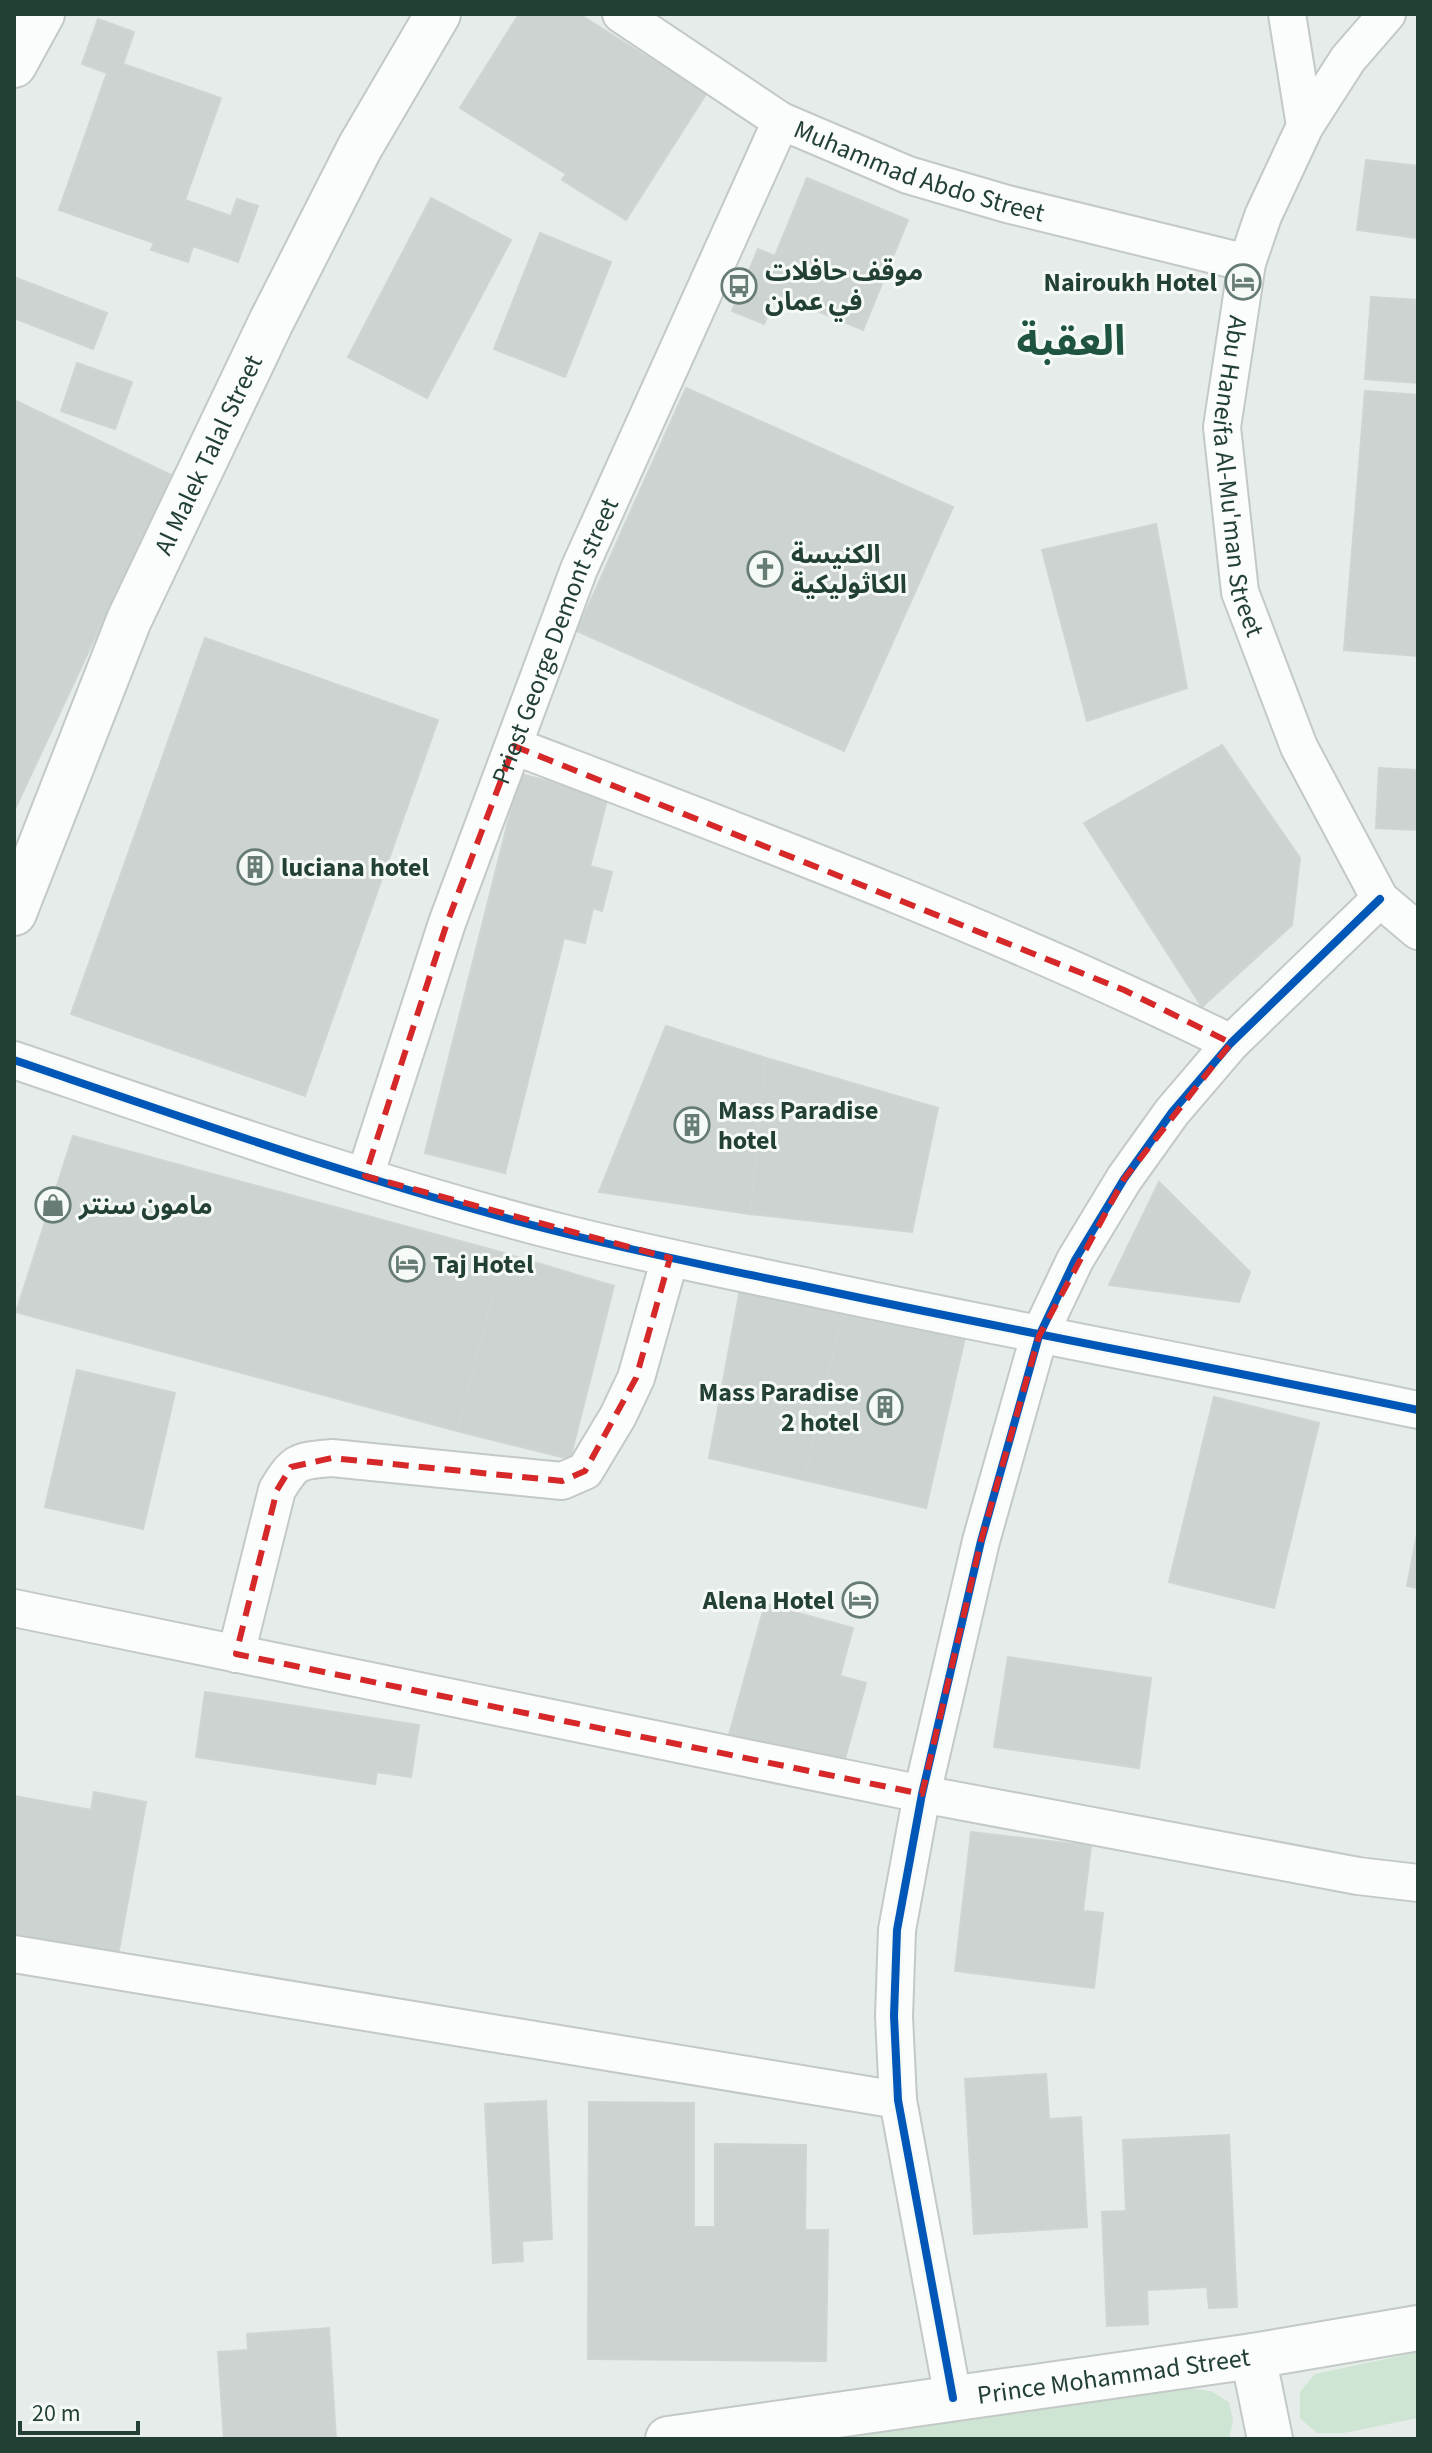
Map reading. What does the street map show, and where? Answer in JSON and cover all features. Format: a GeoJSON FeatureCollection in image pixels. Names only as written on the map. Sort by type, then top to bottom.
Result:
{"type":"FeatureCollection","features":[{"type":"Feature","properties":{"kind":"main road"},"geometry":{"type":"LineString","coordinates":[[14,65],[42,14]]}},
{"type":"Feature","properties":{"kind":"main road","name":"Al Malek Talal Street"},"geometry":{"type":"LineString","coordinates":[[14,913],[136,606],[271,322],[360,147],[438,14]]}},
{"type":"Feature","properties":{"kind":"main road","name":"Prince Mohammad Street"},"geometry":{"type":"LineString","coordinates":[[668,2439],[1253,2356],[1418,2328]]}},
{"type":"Feature","properties":{"kind":"main road"},"geometry":{"type":"LineString","coordinates":[[1253,2356],[1270,2439]]}},
{"type":"Feature","properties":{"kind":"street","name":"Muhammad Abdo Street"},"geometry":{"type":"LineString","coordinates":[[621,14],[781,121],[908,175],[1007,204],[1247,263]]}},
{"type":"Feature","properties":{"kind":"street"},"geometry":{"type":"LineString","coordinates":[[1287,14],[1305,126]]}},
{"type":"Feature","properties":{"kind":"street","name":"Abu Haneifa Al-Mu'man Street"},"geometry":{"type":"LineString","coordinates":[[1387,14],[1348,59],[1305,126],[1268,205],[1247,263],[1222,427],[1240,592],[1299,747],[1380,899],[1418,931]]}},
{"type":"Feature","properties":{"kind":"street","name":"Priest George Demont street"},"geometry":{"type":"LineString","coordinates":[[365,1176],[447,923],[579,569],[781,121]]}},
{"type":"Feature","properties":{"kind":"street"},"geometry":{"type":"LineString","coordinates":[[514,746],[696,816],[1124,990],[1231,1043]]}},
{"type":"Feature","properties":{"kind":"street"},"geometry":{"type":"LineString","coordinates":[[953,2398],[898,2100],[894,2016],[897,1930],[922,1794],[981,1541],[1039,1336],[1075,1260],[1124,1179],[1172,1112],[1231,1043],[1380,899]]}},
{"type":"Feature","properties":{"kind":"street"},"geometry":{"type":"LineString","coordinates":[[14,1060],[365,1176],[554,1231],[1039,1336],[1418,1410]]}},
{"type":"Feature","properties":{"kind":"street"},"geometry":{"type":"LineString","coordinates":[[236,1654],[277,1490],[291,1467],[305,1460],[332,1458],[562,1481],[585,1471],[612,1428],[636,1378],[670,1258]]}},
{"type":"Feature","properties":{"kind":"street"},"geometry":{"type":"LineString","coordinates":[[14,1608],[922,1794],[1358,1876],[1418,1883]]}},
{"type":"Feature","properties":{"kind":"street"},"geometry":{"type":"LineString","coordinates":[[14,1954],[898,2100]]}},
{"type":"Feature","properties":{"kind":"highlighted area"},"geometry":{"type":"Polygon","coordinates":[[[514,746],[1124,990],[1231,1043],[1124,1179],[1039,1336],[981,1541],[922,1794],[236,1654],[277,1490],[291,1467],[332,1458],[562,1481],[585,1471],[636,1378],[670,1258],[365,1176],[447,923],[514,746]]]}},
{"type":"Feature","properties":{"kind":"green space"},"geometry":{"type":"Polygon","coordinates":[[[1418,2352],[1418,2418],[1344,2433],[1317,2433],[1300,2418],[1300,2392],[1315,2374],[1418,2352]]]}},
{"type":"Feature","properties":{"kind":"green space"},"geometry":{"type":"Polygon","coordinates":[[[1184,2388],[1211,2391],[1229,2402],[1233,2421],[1229,2439],[834,2439],[1184,2388]]]}},
{"type":"Feature","properties":{"kind":"building"},"geometry":{"type":"Polygon","coordinates":[[[519,14],[579,14],[706,94],[626,220],[562,180],[566,174],[460,108],[519,14]]]}},
{"type":"Feature","properties":{"kind":"building"},"geometry":{"type":"Polygon","coordinates":[[[98,19],[134,32],[123,64],[221,98],[185,200],[231,216],[237,199],[258,206],[238,262],[193,246],[188,262],[151,250],[154,243],[59,210],[107,73],[82,64],[98,19]]]}},
{"type":"Feature","properties":{"kind":"building"},"geometry":{"type":"Polygon","coordinates":[[[1366,160],[1418,166],[1418,238],[1357,230],[1366,160]]]}},
{"type":"Feature","properties":{"kind":"building"},"geometry":{"type":"Polygon","coordinates":[[[807,178],[908,220],[863,330],[777,294],[764,324],[732,311],[758,249],[775,256],[807,178]]]}},
{"type":"Feature","properties":{"kind":"building"},"geometry":{"type":"Polygon","coordinates":[[[431,198],[511,240],[427,398],[348,357],[431,198]]]}},
{"type":"Feature","properties":{"kind":"building"},"geometry":{"type":"Polygon","coordinates":[[[540,233],[611,262],[565,377],[494,349],[540,233]]]}},
{"type":"Feature","properties":{"kind":"building"},"geometry":{"type":"Polygon","coordinates":[[[14,277],[107,313],[93,349],[14,318],[14,277]]]}},
{"type":"Feature","properties":{"kind":"building"},"geometry":{"type":"Polygon","coordinates":[[[1371,297],[1418,300],[1418,383],[1365,379],[1371,297]]]}},
{"type":"Feature","properties":{"kind":"building"},"geometry":{"type":"Polygon","coordinates":[[[77,363],[132,382],[115,429],[61,411],[77,363]]]}},
{"type":"Feature","properties":{"kind":"building","name":"الكنيسة الكاثوليكية"},"geometry":{"type":"Polygon","coordinates":[[[686,388],[953,507],[844,751],[577,631],[686,388]]]}},
{"type":"Feature","properties":{"kind":"building"},"geometry":{"type":"Polygon","coordinates":[[[1365,391],[1418,395],[1418,656],[1344,650],[1365,391]]]}},
{"type":"Feature","properties":{"kind":"building"},"geometry":{"type":"Polygon","coordinates":[[[14,400],[171,475],[14,811],[14,400]]]}},
{"type":"Feature","properties":{"kind":"building"},"geometry":{"type":"Polygon","coordinates":[[[1156,524],[1187,688],[1087,721],[1042,550],[1156,524]]]}},
{"type":"Feature","properties":{"kind":"building","name":"luciana hotel"},"geometry":{"type":"Polygon","coordinates":[[[205,638],[438,720],[305,1096],[71,1014],[205,638]]]}},
{"type":"Feature","properties":{"kind":"building"},"geometry":{"type":"Polygon","coordinates":[[[1418,740],[1418,830],[1376,828],[1379,768],[1417,770],[1418,740]]]}},
{"type":"Feature","properties":{"kind":"building"},"geometry":{"type":"Polygon","coordinates":[[[1222,745],[1300,858],[1292,925],[1202,1007],[1084,823],[1222,745]]]}},
{"type":"Feature","properties":{"kind":"building"},"geometry":{"type":"Polygon","coordinates":[[[520,774],[608,796],[590,866],[612,872],[602,911],[593,908],[585,943],[564,938],[505,1173],[425,1153],[520,774]]]}},
{"type":"Feature","properties":{"kind":"building","name":"Mass Paradise hotel"},"geometry":{"type":"Polygon","coordinates":[[[666,1026],[766,1058],[750,1214],[599,1192],[666,1026]]]}},
{"type":"Feature","properties":{"kind":"building"},"geometry":{"type":"Polygon","coordinates":[[[766,1058],[938,1108],[912,1232],[750,1214],[766,1058]]]}},
{"type":"Feature","properties":{"kind":"building"},"geometry":{"type":"Polygon","coordinates":[[[73,1136],[504,1253],[457,1431],[16,1312],[73,1136]]]}},
{"type":"Feature","properties":{"kind":"building"},"geometry":{"type":"Polygon","coordinates":[[[1159,1182],[1250,1272],[1239,1302],[1109,1285],[1159,1182]]]}},
{"type":"Feature","properties":{"kind":"building"},"geometry":{"type":"Polygon","coordinates":[[[504,1253],[614,1286],[570,1459],[457,1431],[504,1253]]]}},
{"type":"Feature","properties":{"kind":"building"},"geometry":{"type":"Polygon","coordinates":[[[740,1289],[844,1308],[804,1480],[709,1458],[740,1289]]]}},
{"type":"Feature","properties":{"kind":"building","name":"Mass Paradise 2 hotel"},"geometry":{"type":"Polygon","coordinates":[[[844,1308],[966,1333],[926,1508],[804,1480],[844,1308]]]}},
{"type":"Feature","properties":{"kind":"building"},"geometry":{"type":"Polygon","coordinates":[[[77,1370],[175,1393],[143,1529],[45,1507],[77,1370]]]}},
{"type":"Feature","properties":{"kind":"building"},"geometry":{"type":"Polygon","coordinates":[[[1214,1397],[1319,1423],[1274,1608],[1169,1582],[1214,1397]]]}},
{"type":"Feature","properties":{"kind":"building"},"geometry":{"type":"Polygon","coordinates":[[[1418,1529],[1418,1588],[1407,1586],[1418,1529]]]}},
{"type":"Feature","properties":{"kind":"building"},"geometry":{"type":"Polygon","coordinates":[[[765,1604],[853,1628],[840,1676],[866,1683],[841,1773],[727,1742],[765,1604]]]}},
{"type":"Feature","properties":{"kind":"building"},"geometry":{"type":"Polygon","coordinates":[[[1008,1657],[1151,1678],[1139,1768],[994,1747],[1008,1657]]]}},
{"type":"Feature","properties":{"kind":"building"},"geometry":{"type":"Polygon","coordinates":[[[205,1692],[419,1725],[411,1777],[377,1772],[375,1784],[196,1757],[205,1692]]]}},
{"type":"Feature","properties":{"kind":"building"},"geometry":{"type":"Polygon","coordinates":[[[94,1792],[146,1802],[118,1955],[14,1936],[14,1796],[91,1810],[94,1792]]]}},
{"type":"Feature","properties":{"kind":"building"},"geometry":{"type":"Polygon","coordinates":[[[971,1832],[1091,1846],[1083,1911],[1103,1913],[1094,1988],[955,1971],[971,1832]]]}},
{"type":"Feature","properties":{"kind":"building"},"geometry":{"type":"Polygon","coordinates":[[[1046,2074],[1049,2119],[1081,2117],[1087,2227],[974,2234],[965,2079],[1046,2074]]]}},
{"type":"Feature","properties":{"kind":"building"},"geometry":{"type":"Polygon","coordinates":[[[546,2101],[552,2239],[522,2241],[523,2261],[493,2263],[485,2104],[546,2101]]]}},
{"type":"Feature","properties":{"kind":"building"},"geometry":{"type":"Polygon","coordinates":[[[589,2102],[694,2103],[694,2227],[715,2227],[715,2144],[806,2145],[805,2230],[828,2230],[826,2361],[588,2359],[589,2102]]]}},
{"type":"Feature","properties":{"kind":"building"},"geometry":{"type":"Polygon","coordinates":[[[1229,2135],[1237,2307],[1209,2308],[1207,2287],[1147,2290],[1148,2324],[1107,2326],[1102,2212],[1126,2211],[1123,2140],[1229,2135]]]}},
{"type":"Feature","properties":{"kind":"building"},"geometry":{"type":"Polygon","coordinates":[[[329,2328],[336,2439],[224,2439],[218,2352],[248,2350],[247,2334],[329,2328]]]}},
{"type":"Feature","properties":{"kind":"cycle path"},"geometry":{"type":"LineString","coordinates":[[953,2398],[898,2100],[894,2016],[897,1930],[922,1794],[981,1541],[1039,1336],[1075,1260],[1124,1179],[1172,1112],[1231,1043],[1380,899]]}},
{"type":"Feature","properties":{"kind":"cycle path"},"geometry":{"type":"LineString","coordinates":[[14,1060],[351,1172],[555,1231],[881,1302],[1418,1410]]}},
{"type":"Feature","properties":{"kind":"place","name":"Nairoukh Hotel"},"geometry":{"type":"Point","coordinates":[1243,282]}},
{"type":"Feature","properties":{"kind":"place","name":"موقف حافلات في عمان"},"geometry":{"type":"Point","coordinates":[739,286]}},
{"type":"Feature","properties":{"kind":"place","name":"الكنيسة الكاثوليكية"},"geometry":{"type":"Point","coordinates":[765,569]}},
{"type":"Feature","properties":{"kind":"place","name":"luciana hotel"},"geometry":{"type":"Point","coordinates":[255,867]}},
{"type":"Feature","properties":{"kind":"place","name":"Mass Paradise hotel"},"geometry":{"type":"Point","coordinates":[692,1125]}},
{"type":"Feature","properties":{"kind":"place","name":"مامون سنتر"},"geometry":{"type":"Point","coordinates":[53,1205]}},
{"type":"Feature","properties":{"kind":"place","name":"Taj Hotel"},"geometry":{"type":"Point","coordinates":[407,1264]}},
{"type":"Feature","properties":{"kind":"place","name":"Mass Paradise 2 hotel"},"geometry":{"type":"Point","coordinates":[885,1407]}},
{"type":"Feature","properties":{"kind":"place","name":"Alena Hotel"},"geometry":{"type":"Point","coordinates":[860,1600]}},
{"type":"Feature","properties":{"kind":"district","name":"العقبة"},"geometry":{"type":"Point","coordinates":[1071,342]}}]}
